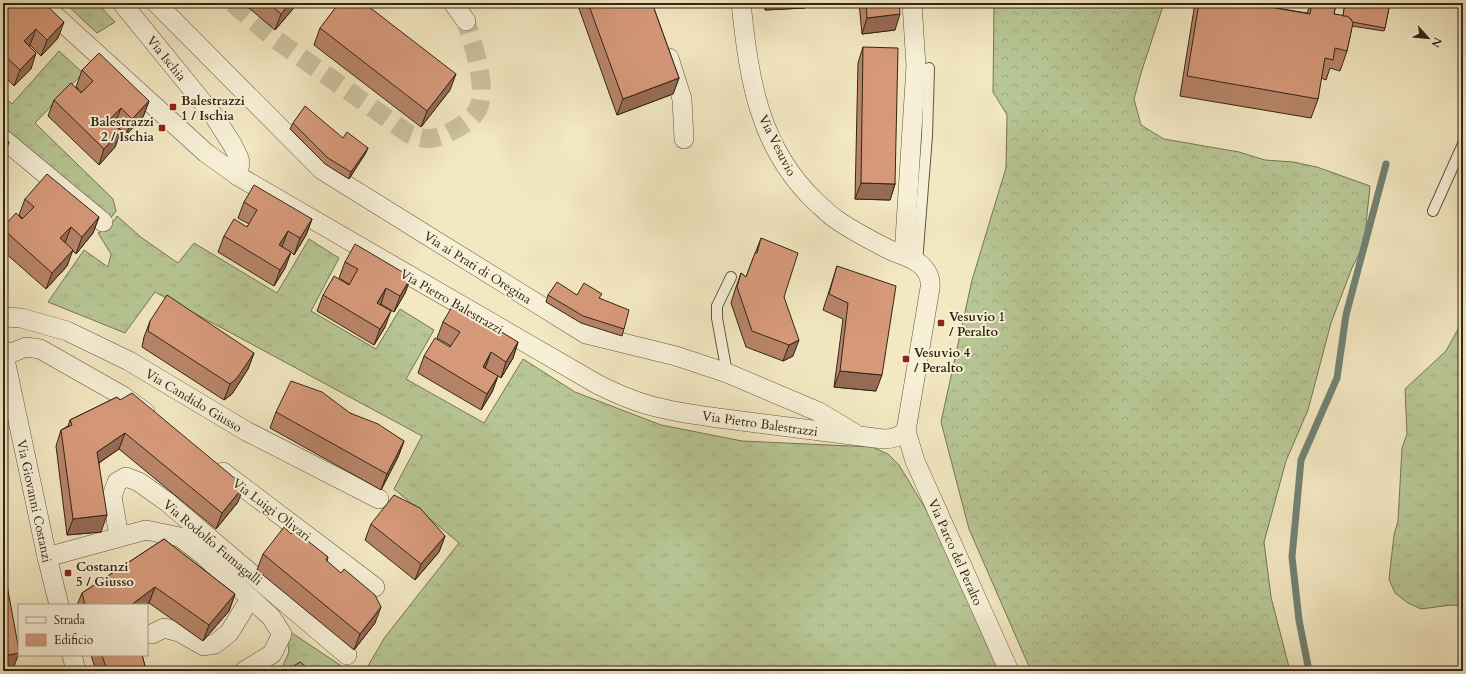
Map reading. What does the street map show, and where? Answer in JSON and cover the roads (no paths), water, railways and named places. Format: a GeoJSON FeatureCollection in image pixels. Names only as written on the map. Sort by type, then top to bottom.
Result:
{"type":"FeatureCollection","features":[{"type":"Feature","properties":{"kind":"street","name":"Via Pietro Balestrazzi"},"geometry":{"type":"LineString","coordinates":[[41,3],[200,148],[238,176],[597,384],[628,399],[692,414],[883,439],[893,439],[901,436],[906,431]]}},
{"type":"Feature","properties":{"kind":"street","name":"Via Ischia"},"geometry":{"type":"LineString","coordinates":[[122,3],[214,116],[238,156],[240,162],[238,176]]}},
{"type":"Feature","properties":{"kind":"street","name":"Via ai Prati di Oregina"},"geometry":{"type":"LineString","coordinates":[[156,3],[322,170],[586,334],[676,356],[727,373],[819,412],[859,435]]}},
{"type":"Feature","properties":{"kind":"street"},"geometry":{"type":"LineString","coordinates":[[453,3],[466,21]]}},
{"type":"Feature","properties":{"kind":"street","name":"Via Vesuvio"},"geometry":{"type":"LineString","coordinates":[[741,3],[745,41],[756,101],[767,129],[790,172],[804,190],[836,220],[891,250],[911,259],[927,273],[930,283],[906,431]]}},
{"type":"Feature","properties":{"kind":"street"},"geometry":{"type":"LineString","coordinates":[[911,259],[916,66],[912,3]]}},
{"type":"Feature","properties":{"kind":"street"},"geometry":{"type":"LineString","coordinates":[[663,40],[682,99],[684,139]]}},
{"type":"Feature","properties":{"kind":"street"},"geometry":{"type":"LineString","coordinates":[[3,139],[103,222]]}},
{"type":"Feature","properties":{"kind":"street","name":"Via Candido Giusso"},"geometry":{"type":"LineString","coordinates":[[3,317],[21,318],[67,330],[129,361],[246,431],[378,499]]}},
{"type":"Feature","properties":{"kind":"street"},"geometry":{"type":"LineString","coordinates":[[4,353],[26,347],[40,349],[123,396],[161,424]]}},
{"type":"Feature","properties":{"kind":"street","name":"Via Giovanni Costanzi"},"geometry":{"type":"LineString","coordinates":[[4,353],[47,557],[59,604]]}},
{"type":"Feature","properties":{"kind":"street","name":"Via Parco del Peralto"},"geometry":{"type":"LineString","coordinates":[[906,431],[915,461],[1009,671]]}},
{"type":"Feature","properties":{"kind":"street","name":"Via Luigi Olivari"},"geometry":{"type":"LineString","coordinates":[[211,463],[375,587]]}},
{"type":"Feature","properties":{"kind":"street","name":"Via Rodolfo Fumagalli"},"geometry":{"type":"LineString","coordinates":[[119,536],[112,496],[117,482],[126,477],[138,482],[167,502],[347,655]]}},
{"type":"Feature","properties":{"kind":"street","name":"Via Rodolfo Fumagalli"},"geometry":{"type":"LineString","coordinates":[[47,557],[119,536],[146,530],[180,537],[202,554],[271,617],[282,634],[272,654],[244,671]]}},
{"type":"Feature","properties":{"kind":"street","name":"Via Rodolfo Fumagalli"},"geometry":{"type":"LineString","coordinates":[[152,634],[164,628],[179,632],[204,646],[215,644],[228,633],[250,599]]}},
{"type":"Feature","properties":{"kind":"street"},"geometry":{"type":"LineString","coordinates":[[72,656],[76,671]]}},
{"type":"Feature","properties":{"kind":"lane"},"geometry":{"type":"LineString","coordinates":[[911,259],[927,136],[929,68]]}},
{"type":"Feature","properties":{"kind":"lane"},"geometry":{"type":"LineString","coordinates":[[1433,211],[1463,144]]}},
{"type":"Feature","properties":{"kind":"lane"},"geometry":{"type":"LineString","coordinates":[[727,373],[717,318],[717,306],[731,277]]}},
{"type":"Feature","properties":{"kind":"waterway"},"geometry":{"type":"LineString","coordinates":[[1309,671],[1299,620],[1292,557],[1301,460],[1337,378],[1346,315],[1386,164]]}},
{"type":"Feature","properties":{"kind":"tunnel"},"geometry":{"type":"LineString","coordinates":[[233,3],[271,36],[409,134],[421,138],[436,138],[452,131],[469,120],[479,106],[481,82],[476,55],[466,21]]}},
{"type":"Feature","properties":{"kind":"place","name":"Balestrazzi 1 / Ischia"},"geometry":{"type":"Point","coordinates":[173,107]}},
{"type":"Feature","properties":{"kind":"place","name":"Balestrazzi 2 / Ischia"},"geometry":{"type":"Point","coordinates":[162,128]}},
{"type":"Feature","properties":{"kind":"place","name":"Vesuvio 1 / Peralto"},"geometry":{"type":"Point","coordinates":[941,323]}},
{"type":"Feature","properties":{"kind":"place","name":"Vesuvio 4 / Peralto"},"geometry":{"type":"Point","coordinates":[906,359]}},
{"type":"Feature","properties":{"kind":"place","name":"Costanzi 5 / Giusso"},"geometry":{"type":"Point","coordinates":[68,573]}}]}
